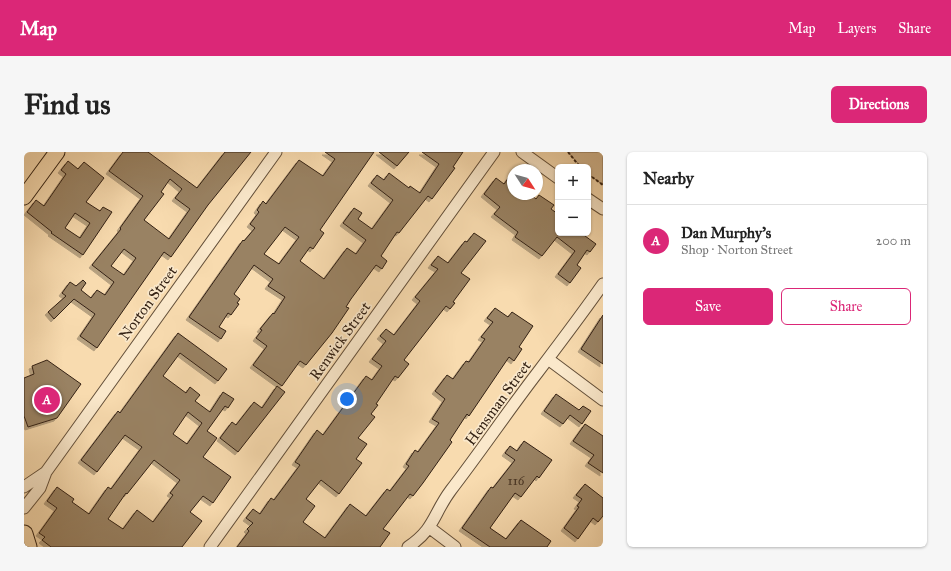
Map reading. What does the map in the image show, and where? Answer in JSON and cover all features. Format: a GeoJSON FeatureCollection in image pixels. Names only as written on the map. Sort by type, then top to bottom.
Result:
{"type":"FeatureCollection","features":[{"type":"Feature","properties":{"kind":"highway"},"geometry":{"type":"LineString","coordinates":[[24,534],[28,547]]}},
{"type":"Feature","properties":{"kind":"main road"},"geometry":{"type":"LineString","coordinates":[[24,182],[46,152]]}},
{"type":"Feature","properties":{"kind":"main road"},"geometry":{"type":"LineString","coordinates":[[24,197],[57,152]]}},
{"type":"Feature","properties":{"kind":"street","name":"Norton Street"},"geometry":{"type":"LineString","coordinates":[[24,508],[40,488],[46,472],[276,152]]}},
{"type":"Feature","properties":{"kind":"street","name":"Renwick Street"},"geometry":{"type":"LineString","coordinates":[[210,547],[494,152]]}},
{"type":"Feature","properties":{"kind":"street"},"geometry":{"type":"LineString","coordinates":[[522,152],[555,176]]}},
{"type":"Feature","properties":{"kind":"street"},"geometry":{"type":"LineString","coordinates":[[591,200],[603,209]]}},
{"type":"Feature","properties":{"kind":"street","name":"Hensman Street"},"geometry":{"type":"LineString","coordinates":[[408,547],[418,543],[430,528],[450,492],[603,284]]}},
{"type":"Feature","properties":{"kind":"street"},"geometry":{"type":"LineString","coordinates":[[548,359],[603,400]]}},
{"type":"Feature","properties":{"kind":"street","name":"Norton Street"},"geometry":{"type":"LineString","coordinates":[[24,487],[46,472]]}},
{"type":"Feature","properties":{"kind":"street"},"geometry":{"type":"LineString","coordinates":[[430,528],[455,547]]}},
{"type":"Feature","properties":{"kind":"path"},"geometry":{"type":"LineString","coordinates":[[568,152],[578,164]]}},
{"type":"Feature","properties":{"kind":"path"},"geometry":{"type":"LineString","coordinates":[[591,176],[603,185]]}},
{"type":"Feature","properties":{"kind":"shaded area"},"geometry":{"type":"Polygon","coordinates":[[[568,152],[603,152],[603,185],[591,176],[591,164],[578,164],[568,152]]]}},
{"type":"Feature","properties":{"kind":"building"},"geometry":{"type":"Polygon","coordinates":[[[123,152],[148,152],[197,188],[225,152],[251,152],[208,205],[171,257],[164,252],[97,348],[80,336],[95,314],[74,299],[54,319],[48,312],[66,296],[62,293],[70,282],[76,286],[83,280],[86,283],[81,290],[91,298],[97,290],[105,295],[114,282],[92,265],[121,229],[120,228],[143,196],[109,171],[123,152]],[[170,179],[161,192],[164,194],[144,220],[169,239],[190,209],[175,198],[182,189],[170,179]],[[124,249],[111,266],[124,275],[136,258],[124,249]]]}},
{"type":"Feature","properties":{"kind":"building"},"geometry":{"type":"Polygon","coordinates":[[[325,152],[374,152],[320,230],[324,233],[313,249],[310,247],[300,261],[324,279],[347,248],[356,254],[366,240],[343,223],[354,208],[362,213],[358,219],[372,229],[393,200],[371,183],[377,175],[384,180],[389,173],[409,188],[410,186],[420,193],[439,164],[422,152],[463,152],[453,167],[455,168],[432,199],[428,196],[399,233],[397,232],[381,256],[387,261],[382,269],[376,265],[351,299],[346,307],[349,308],[332,333],[306,365],[300,361],[282,386],[253,365],[267,346],[256,338],[262,330],[260,329],[273,313],[274,314],[285,297],[268,286],[273,279],[254,265],[234,294],[240,299],[237,303],[239,304],[231,315],[228,313],[219,327],[226,331],[221,339],[189,317],[243,240],[244,241],[255,228],[250,224],[259,212],[257,210],[263,201],[266,204],[299,160],[323,176],[335,159],[325,152]],[[285,227],[264,254],[279,264],[299,237],[285,227]]]}},
{"type":"Feature","properties":{"kind":"building"},"geometry":{"type":"Polygon","coordinates":[[[379,152],[409,152],[397,166],[379,152]]]}},
{"type":"Feature","properties":{"kind":"building"},"geometry":{"type":"Polygon","coordinates":[[[68,161],[78,169],[84,162],[104,178],[86,202],[100,211],[103,207],[112,212],[83,255],[51,233],[52,232],[27,212],[36,200],[44,206],[66,174],[61,170],[68,161]],[[75,213],[65,228],[80,238],[90,223],[75,213]]]}},
{"type":"Feature","properties":{"kind":"building"},"geometry":{"type":"Polygon","coordinates":[[[496,178],[504,184],[507,180],[507,200],[543,200],[543,198],[554,205],[551,209],[555,212],[555,236],[585,236],[596,244],[590,252],[587,250],[577,265],[581,268],[570,283],[558,274],[575,251],[557,237],[542,256],[515,237],[518,232],[494,214],[500,207],[484,194],[496,178]]]}},
{"type":"Feature","properties":{"kind":"building"},"geometry":{"type":"Polygon","coordinates":[[[474,233],[486,241],[461,273],[470,279],[453,302],[455,303],[450,309],[446,306],[404,360],[409,364],[398,378],[395,376],[376,404],[378,405],[371,414],[375,417],[358,438],[367,444],[356,459],[362,463],[339,494],[321,480],[306,499],[315,506],[303,522],[325,538],[350,504],[366,516],[387,489],[390,491],[409,466],[406,464],[415,450],[418,452],[439,423],[432,419],[445,399],[435,391],[447,375],[453,379],[466,361],[469,362],[485,339],[481,337],[493,322],[487,318],[495,308],[508,317],[512,312],[533,326],[519,347],[522,349],[514,361],[509,357],[469,416],[467,414],[450,440],[452,442],[423,483],[413,496],[410,494],[383,529],[390,533],[380,547],[237,547],[249,531],[247,529],[253,523],[246,518],[253,509],[260,514],[271,498],[274,500],[300,465],[295,462],[317,430],[323,435],[366,376],[372,380],[382,366],[372,359],[386,341],[380,336],[386,329],[394,335],[420,301],[415,297],[438,269],[431,265],[438,256],[448,263],[465,241],[467,242],[474,233]]]}},
{"type":"Feature","properties":{"kind":"building"},"geometry":{"type":"Polygon","coordinates":[[[603,315],[603,364],[581,349],[603,315]]]}},
{"type":"Feature","properties":{"kind":"building"},"geometry":{"type":"Polygon","coordinates":[[[178,333],[227,369],[218,381],[180,353],[163,376],[186,393],[190,387],[200,395],[195,401],[210,412],[223,392],[234,399],[228,408],[225,406],[207,431],[217,438],[203,457],[231,477],[213,503],[203,496],[190,512],[202,521],[182,547],[51,547],[42,540],[45,537],[39,533],[57,508],[47,501],[57,487],[74,499],[72,502],[89,514],[108,487],[111,489],[142,447],[125,435],[97,472],[81,460],[118,411],[120,413],[178,333]],[[188,412],[173,434],[187,444],[202,423],[188,412]],[[154,460],[127,494],[126,493],[108,519],[123,529],[137,510],[153,522],[173,495],[170,493],[180,480],[154,460]]]}},
{"type":"Feature","properties":{"kind":"building"},"geometry":{"type":"Polygon","coordinates":[[[47,360],[81,384],[57,418],[28,427],[24,416],[24,378],[34,374],[32,366],[47,360]]]}},
{"type":"Feature","properties":{"kind":"building"},"geometry":{"type":"Polygon","coordinates":[[[277,386],[285,392],[238,452],[220,438],[232,422],[236,425],[254,402],[262,408],[277,386]]]}},
{"type":"Feature","properties":{"kind":"building"},"geometry":{"type":"Polygon","coordinates":[[[556,394],[579,410],[583,406],[591,411],[582,424],[570,415],[563,424],[544,411],[556,394]]]}},
{"type":"Feature","properties":{"kind":"building"},"geometry":{"type":"Polygon","coordinates":[[[585,424],[603,436],[603,473],[588,463],[594,455],[573,441],[585,424]]]}},
{"type":"Feature","properties":{"kind":"building"},"geometry":{"type":"Polygon","coordinates":[[[524,441],[552,460],[539,478],[537,476],[521,497],[515,493],[490,528],[506,539],[521,520],[551,541],[547,547],[490,547],[462,528],[491,487],[493,488],[515,460],[505,453],[510,446],[517,451],[524,441]]]}},
{"type":"Feature","properties":{"kind":"building"},"geometry":{"type":"Polygon","coordinates":[[[585,484],[603,498],[603,516],[598,522],[593,518],[578,539],[564,528],[579,507],[577,506],[582,499],[576,495],[585,484]]]}},
{"type":"Feature","properties":{"kind":"place","name":"Dan Murphy's"},"geometry":{"type":"Point","coordinates":[47,400]}}]}
